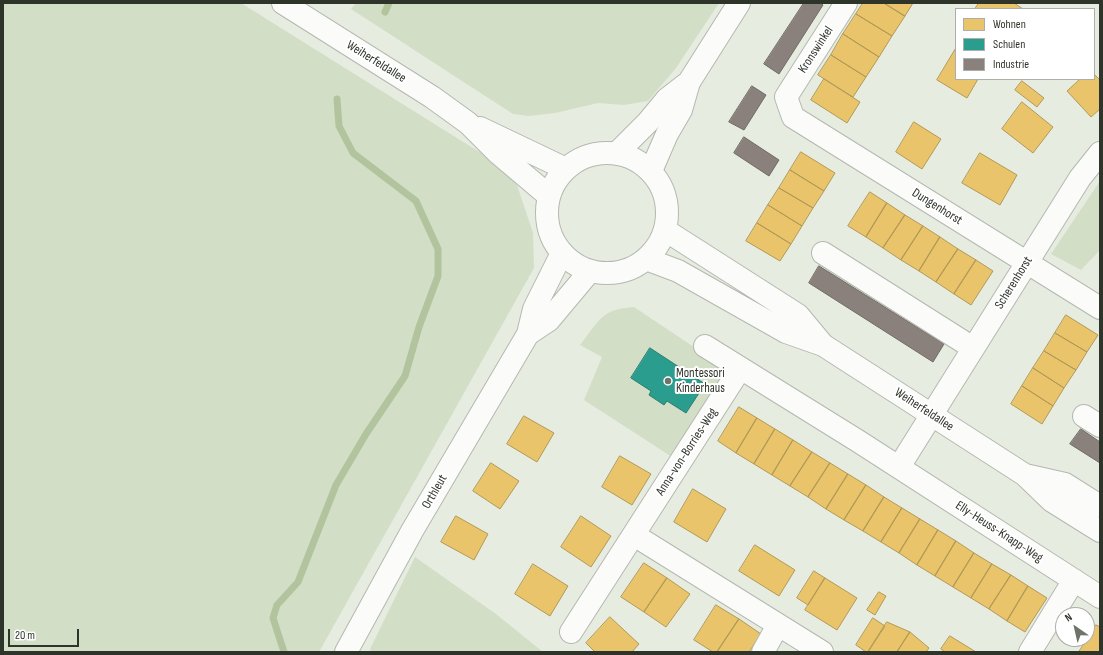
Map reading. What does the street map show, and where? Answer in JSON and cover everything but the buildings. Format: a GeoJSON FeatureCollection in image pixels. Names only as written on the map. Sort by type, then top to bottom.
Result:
{"type":"FeatureCollection","features":[{"type":"Feature","properties":{"kind":"street","name":"Weiherfeldallee"},"geometry":{"type":"LineString","coordinates":[[283,3],[432,97],[468,123],[497,152],[549,196]]}},
{"type":"Feature","properties":{"kind":"street"},"geometry":{"type":"LineString","coordinates":[[651,171],[667,134],[681,110],[689,82],[739,3]]}},
{"type":"Feature","properties":{"kind":"street","name":"Kronswinkel"},"geometry":{"type":"LineString","coordinates":[[786,97],[846,3]]}},
{"type":"Feature","properties":{"kind":"street"},"geometry":{"type":"LineString","coordinates":[[617,153],[648,122],[667,99],[689,82]]}},
{"type":"Feature","properties":{"kind":"street","name":"Dungenhorst"},"geometry":{"type":"LineString","coordinates":[[786,97],[793,117],[1100,308]]}},
{"type":"Feature","properties":{"kind":"street","name":"Weiherfeldallee"},"geometry":{"type":"LineString","coordinates":[[468,123],[566,169]]}},
{"type":"Feature","properties":{"kind":"street"},"geometry":{"type":"LineString","coordinates":[[598,153],[617,153],[636,159],[651,171],[661,184],[666,199],[668,214],[665,230],[658,246],[646,258],[629,269],[610,273],[590,271],[574,264],[562,253],[551,236],[547,216],[549,196],[556,181],[566,169],[581,158],[598,153]]}},
{"type":"Feature","properties":{"kind":"street","name":"Scherenhorst"},"geometry":{"type":"LineString","coordinates":[[932,415],[1080,178],[1100,153]]}},
{"type":"Feature","properties":{"kind":"street","name":"Weiherfeldallee"},"geometry":{"type":"LineString","coordinates":[[665,230],[798,315],[823,345]]}},
{"type":"Feature","properties":{"kind":"street","name":"Orthleut"},"geometry":{"type":"LineString","coordinates":[[346,652],[412,531],[528,334],[534,309],[562,253]]}},
{"type":"Feature","properties":{"kind":"street"},"geometry":{"type":"LineString","coordinates":[[823,253],[973,348]]}},
{"type":"Feature","properties":{"kind":"street","name":"Weiherfeldallee"},"geometry":{"type":"LineString","coordinates":[[646,258],[678,271],[786,332],[823,345],[1025,475],[1052,501],[1100,531]]}},
{"type":"Feature","properties":{"kind":"street","name":"Orthleut"},"geometry":{"type":"LineString","coordinates":[[528,334],[549,320],[590,271]]}},
{"type":"Feature","properties":{"kind":"street","name":"Elly-Heuss-Knapp-Weg"},"geometry":{"type":"LineString","coordinates":[[705,346],[899,467],[1100,597]]}},
{"type":"Feature","properties":{"kind":"street","name":"Anna-von-Borries-Weg"},"geometry":{"type":"LineString","coordinates":[[571,632],[740,369]]}},
{"type":"Feature","properties":{"kind":"street"},"geometry":{"type":"LineString","coordinates":[[899,467],[932,415]]}},
{"type":"Feature","properties":{"kind":"street","name":"Weiherfeldallee"},"geometry":{"type":"LineString","coordinates":[[1025,475],[1065,484],[1100,506]]}},
{"type":"Feature","properties":{"kind":"street"},"geometry":{"type":"LineString","coordinates":[[634,535],[822,652]]}},
{"type":"Feature","properties":{"kind":"street"},"geometry":{"type":"LineString","coordinates":[[1030,652],[1074,580]]}},
{"type":"Feature","properties":{"kind":"street"},"geometry":{"type":"LineString","coordinates":[[763,652],[778,625]]}},
{"type":"Feature","properties":{"kind":"green space"},"geometry":{"type":"Polygon","coordinates":[[[3,3],[241,3],[513,173],[533,233],[534,268],[319,652],[3,652],[3,3]]]}},
{"type":"Feature","properties":{"kind":"green space"},"geometry":{"type":"Polygon","coordinates":[[[356,3],[719,3],[676,68],[648,101],[624,105],[598,103],[555,113],[529,116],[513,114],[351,9],[356,3]]]}},
{"type":"Feature","properties":{"kind":"green space"},"geometry":{"type":"Polygon","coordinates":[[[1100,181],[1100,250],[1081,270],[1051,254],[1100,181]]]}},
{"type":"Feature","properties":{"kind":"green space"},"geometry":{"type":"Polygon","coordinates":[[[634,307],[727,369],[672,457],[584,400],[602,357],[580,345],[597,323],[607,314],[614,310],[634,307]]]}},
{"type":"Feature","properties":{"kind":"green space"},"geometry":{"type":"Polygon","coordinates":[[[415,557],[496,614],[543,652],[370,652],[371,647],[415,557]]]}},
{"type":"Feature","properties":{"kind":"waterway"},"geometry":{"type":"LineString","coordinates":[[385,12],[389,3]]}},
{"type":"Feature","properties":{"kind":"waterway"},"geometry":{"type":"LineString","coordinates":[[284,652],[273,618],[277,605],[298,582],[336,485],[366,434],[405,376],[419,327],[438,276],[438,249],[416,201],[353,153],[339,126],[337,99]]}},
{"type":"Feature","properties":{"kind":"place","name":"Montessori Kinderhaus"},"geometry":{"type":"Point","coordinates":[668,381]}}]}
